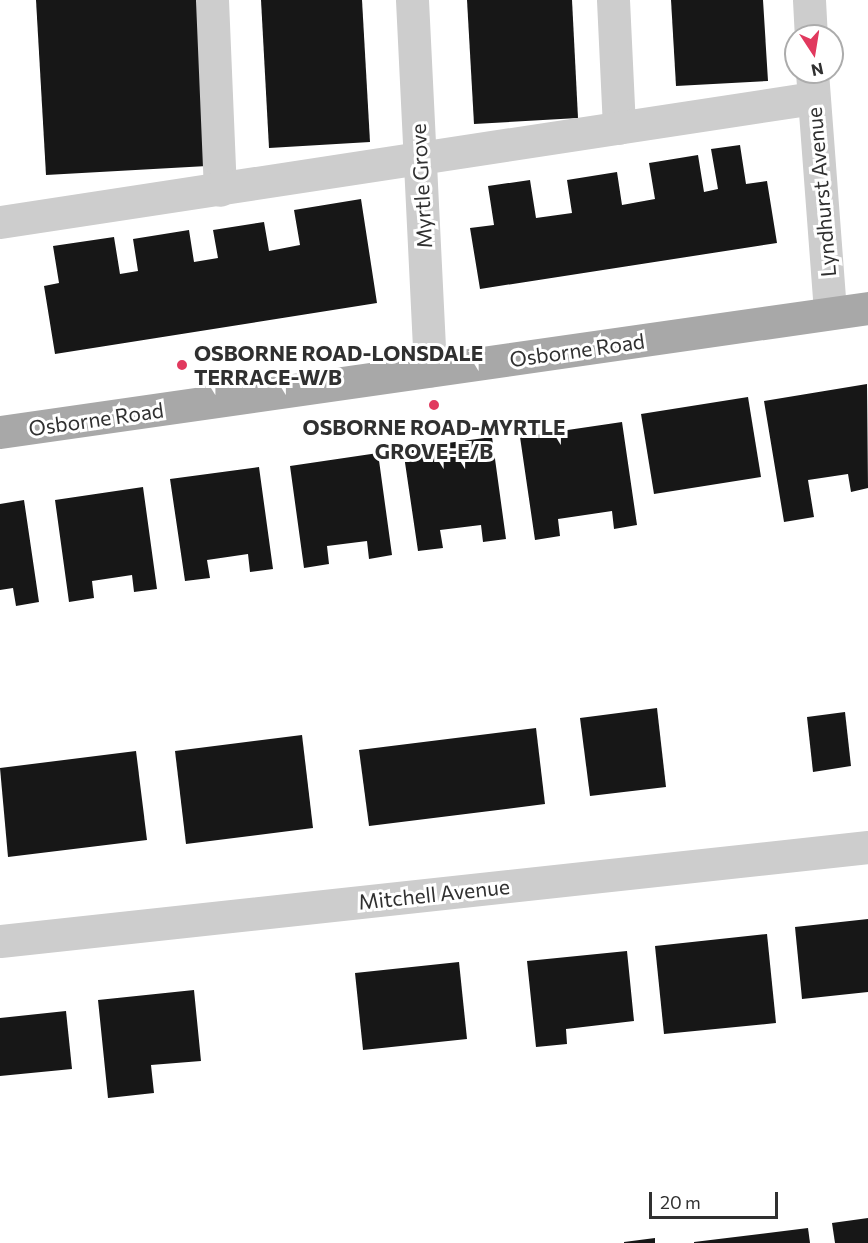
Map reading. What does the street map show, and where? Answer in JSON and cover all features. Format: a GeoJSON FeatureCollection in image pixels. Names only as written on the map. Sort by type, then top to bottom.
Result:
{"type":"FeatureCollection","features":[{"type":"Feature","properties":{"kind":"main road","name":"Osborne Road"},"geometry":{"type":"LineString","coordinates":[[0,432],[868,308]]}},
{"type":"Feature","properties":{"kind":"street"},"geometry":{"type":"LineString","coordinates":[[212,0],[220,190]]}},
{"type":"Feature","properties":{"kind":"street","name":"Myrtle Grove"},"geometry":{"type":"LineString","coordinates":[[412,0],[430,371]]}},
{"type":"Feature","properties":{"kind":"street"},"geometry":{"type":"LineString","coordinates":[[613,0],[619,128]]}},
{"type":"Feature","properties":{"kind":"street"},"geometry":{"type":"LineString","coordinates":[[809,0],[810,24]]}},
{"type":"Feature","properties":{"kind":"street"},"geometry":{"type":"LineString","coordinates":[[0,222],[619,128],[813,85]]}},
{"type":"Feature","properties":{"kind":"street","name":"Lyndhurst Avenue"},"geometry":{"type":"LineString","coordinates":[[813,85],[830,312]]}},
{"type":"Feature","properties":{"kind":"street"},"geometry":{"type":"LineString","coordinates":[[0,427],[0,432]]}},
{"type":"Feature","properties":{"kind":"street","name":"Mitchell Avenue"},"geometry":{"type":"LineString","coordinates":[[0,941],[868,847]]}},
{"type":"Feature","properties":{"kind":"building"},"geometry":{"type":"Polygon","coordinates":[[[36,0],[198,0],[207,166],[46,175],[36,0]]]}},
{"type":"Feature","properties":{"kind":"building"},"geometry":{"type":"Polygon","coordinates":[[[261,0],[362,0],[370,142],[269,148],[261,0]]]}},
{"type":"Feature","properties":{"kind":"building"},"geometry":{"type":"Polygon","coordinates":[[[467,0],[572,0],[578,118],[474,124],[467,0]]]}},
{"type":"Feature","properties":{"kind":"building"},"geometry":{"type":"Polygon","coordinates":[[[671,0],[763,0],[768,81],[676,86],[671,0]]]}},
{"type":"Feature","properties":{"kind":"building"},"geometry":{"type":"Polygon","coordinates":[[[740,145],[746,184],[767,181],[777,243],[480,289],[470,228],[494,225],[488,186],[530,180],[536,218],[572,213],[567,180],[617,172],[622,205],[655,199],[649,163],[698,155],[704,192],[718,189],[711,149],[740,145]]]}},
{"type":"Feature","properties":{"kind":"building"},"geometry":{"type":"Polygon","coordinates":[[[361,199],[377,303],[55,354],[44,286],[59,283],[53,246],[114,237],[120,274],[138,271],[133,239],[189,230],[194,262],[218,258],[213,230],[264,222],[269,251],[300,245],[294,210],[361,199]]]}},
{"type":"Feature","properties":{"kind":"building"},"geometry":{"type":"Polygon","coordinates":[[[867,384],[868,488],[851,492],[848,474],[808,480],[814,517],[784,522],[764,401],[867,384]]]}},
{"type":"Feature","properties":{"kind":"building"},"geometry":{"type":"Polygon","coordinates":[[[748,397],[761,477],[654,494],[641,414],[748,397]]]}},
{"type":"Feature","properties":{"kind":"building"},"geometry":{"type":"Polygon","coordinates":[[[622,422],[637,525],[614,529],[612,511],[558,519],[560,536],[535,540],[520,437],[622,422]]]}},
{"type":"Feature","properties":{"kind":"building"},"geometry":{"type":"Polygon","coordinates":[[[492,437],[506,539],[483,542],[481,525],[440,530],[443,548],[418,551],[403,449],[492,437]]]}},
{"type":"Feature","properties":{"kind":"building"},"geometry":{"type":"Polygon","coordinates":[[[378,453],[392,555],[369,559],[367,541],[327,546],[329,564],[304,568],[290,466],[378,453]]]}},
{"type":"Feature","properties":{"kind":"building"},"geometry":{"type":"Polygon","coordinates":[[[259,467],[273,569],[250,572],[248,554],[207,560],[210,578],[185,581],[170,479],[259,467]]]}},
{"type":"Feature","properties":{"kind":"building"},"geometry":{"type":"Polygon","coordinates":[[[143,487],[157,589],[134,592],[132,575],[92,581],[94,598],[69,602],[55,500],[143,487]]]}},
{"type":"Feature","properties":{"kind":"building"},"geometry":{"type":"Polygon","coordinates":[[[24,500],[39,602],[16,606],[13,588],[0,590],[0,504],[24,500]]]}},
{"type":"Feature","properties":{"kind":"building"},"geometry":{"type":"Polygon","coordinates":[[[657,708],[666,787],[590,796],[580,718],[657,708]]]}},
{"type":"Feature","properties":{"kind":"building"},"geometry":{"type":"Polygon","coordinates":[[[845,712],[851,766],[813,772],[807,717],[845,712]]]}},
{"type":"Feature","properties":{"kind":"building"},"geometry":{"type":"Polygon","coordinates":[[[536,728],[545,804],[369,826],[359,750],[536,728]]]}},
{"type":"Feature","properties":{"kind":"building"},"geometry":{"type":"Polygon","coordinates":[[[302,735],[313,828],[186,844],[175,751],[302,735]]]}},
{"type":"Feature","properties":{"kind":"building"},"geometry":{"type":"Polygon","coordinates":[[[136,751],[147,840],[8,857],[0,768],[136,751]]]}},
{"type":"Feature","properties":{"kind":"building"},"geometry":{"type":"Polygon","coordinates":[[[868,919],[868,992],[802,999],[795,927],[868,919]]]}},
{"type":"Feature","properties":{"kind":"building"},"geometry":{"type":"Polygon","coordinates":[[[767,934],[776,1023],[664,1034],[655,946],[767,934]]]}},
{"type":"Feature","properties":{"kind":"building"},"geometry":{"type":"Polygon","coordinates":[[[627,951],[634,1021],[566,1029],[567,1044],[536,1047],[527,961],[627,951]]]}},
{"type":"Feature","properties":{"kind":"building"},"geometry":{"type":"Polygon","coordinates":[[[459,962],[467,1039],[363,1050],[355,973],[459,962]]]}},
{"type":"Feature","properties":{"kind":"building"},"geometry":{"type":"Polygon","coordinates":[[[194,990],[201,1061],[151,1065],[154,1093],[108,1098],[98,1000],[194,990]]]}},
{"type":"Feature","properties":{"kind":"building"},"geometry":{"type":"Polygon","coordinates":[[[66,1011],[72,1069],[0,1076],[0,1018],[66,1011]]]}},
{"type":"Feature","properties":{"kind":"building"},"geometry":{"type":"Polygon","coordinates":[[[868,1218],[868,1243],[835,1243],[832,1223],[868,1218]]]}},
{"type":"Feature","properties":{"kind":"building"},"geometry":{"type":"Polygon","coordinates":[[[808,1228],[810,1243],[694,1243],[694,1242],[808,1228]]]}},
{"type":"Feature","properties":{"kind":"building"},"geometry":{"type":"Polygon","coordinates":[[[655,1238],[655,1243],[624,1243],[624,1242],[655,1238]]]}},
{"type":"Feature","properties":{"kind":"place","name":"OSBORNE ROAD-LONSDALE TERRACE-W/B"},"geometry":{"type":"Point","coordinates":[182,365]}},
{"type":"Feature","properties":{"kind":"place","name":"OSBORNE ROAD-MYRTLE GROVE-E/B"},"geometry":{"type":"Point","coordinates":[434,405]}}]}
